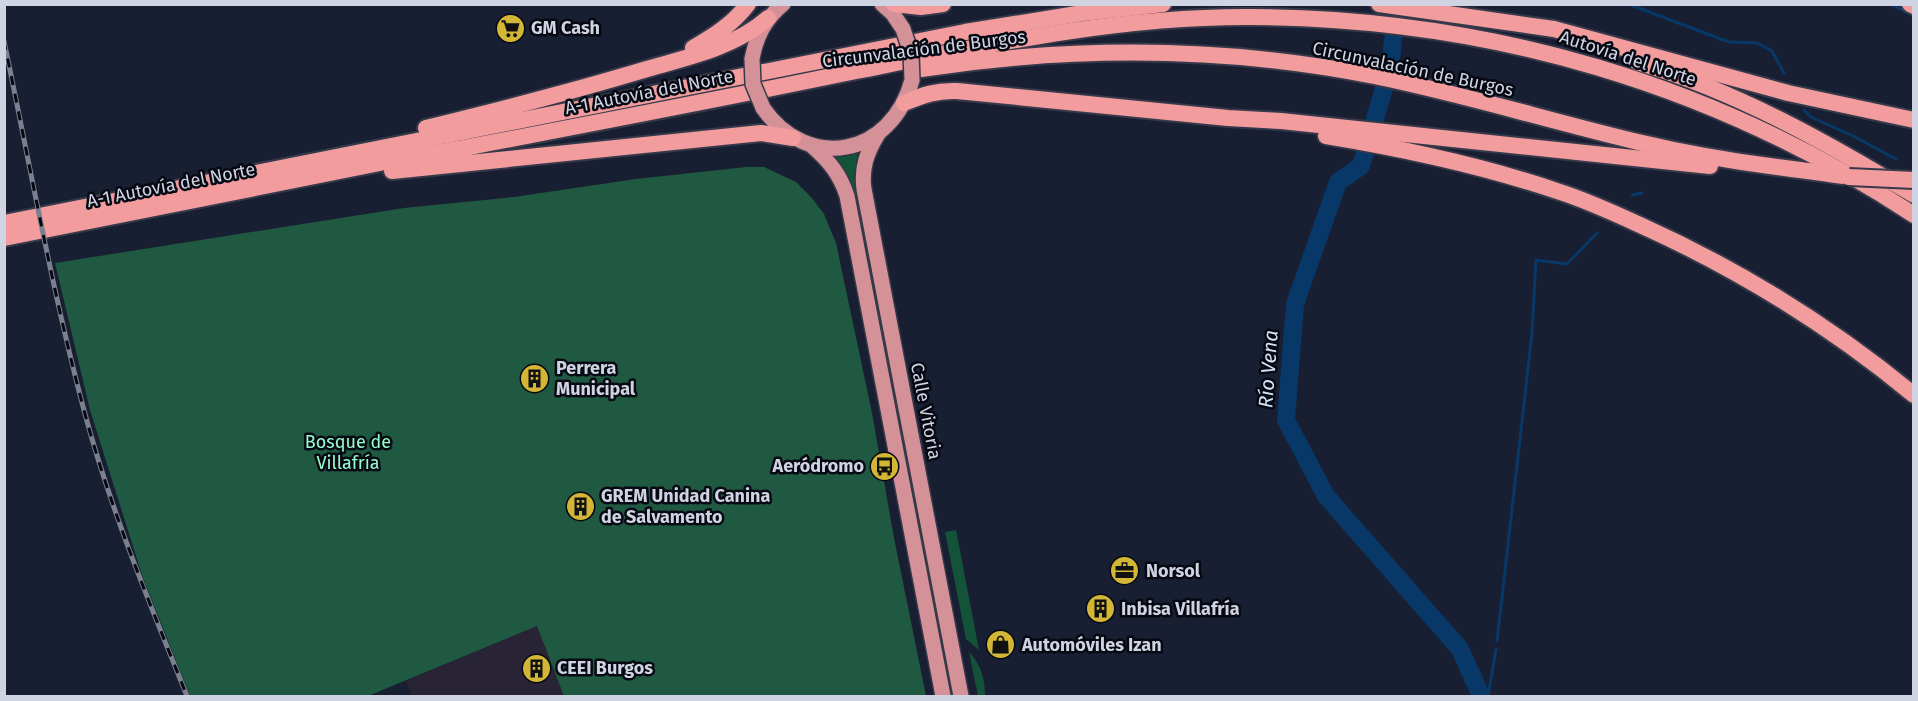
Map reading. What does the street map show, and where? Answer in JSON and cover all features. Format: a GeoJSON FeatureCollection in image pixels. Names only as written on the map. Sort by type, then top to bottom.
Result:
{"type":"FeatureCollection","features":[{"type":"Feature","properties":{"kind":"highway"},"geometry":{"type":"LineString","coordinates":[[569,93],[690,49],[719,33],[737,18],[748,4]]}},
{"type":"Feature","properties":{"kind":"highway"},"geometry":{"type":"LineString","coordinates":[[777,9],[757,38],[752,59],[753,84],[763,108],[778,128],[793,138],[812,146],[843,148],[878,134],[897,115],[912,80],[911,53],[903,29],[893,14],[882,4]]}},
{"type":"Feature","properties":{"kind":"highway"},"geometry":{"type":"LineString","coordinates":[[894,4],[921,7],[943,4]]}},
{"type":"Feature","properties":{"kind":"highway"},"geometry":{"type":"LineString","coordinates":[[1380,4],[1554,29],[1788,93],[1914,120]]}},
{"type":"Feature","properties":{"kind":"highway","name":"A-1 Autovía del Norte"},"geometry":{"type":"LineString","coordinates":[[4,223],[965,32],[1072,15],[1156,5]]}},
{"type":"Feature","properties":{"kind":"highway"},"geometry":{"type":"LineString","coordinates":[[222,180],[238,170],[391,137],[569,93],[730,43],[755,30],[777,9]]}},
{"type":"Feature","properties":{"kind":"highway","name":"Autovía del Norte"},"geometry":{"type":"LineString","coordinates":[[1457,15],[1607,53],[1700,84],[1791,125],[1914,195]]}},
{"type":"Feature","properties":{"kind":"highway","name":"A-1 Autovía del Norte"},"geometry":{"type":"LineString","coordinates":[[4,238],[982,46],[1094,28],[1196,19],[1251,17],[1304,19]]}},
{"type":"Feature","properties":{"kind":"highway","name":"Autovía del Norte"},"geometry":{"type":"LineString","coordinates":[[1304,19],[1380,24],[1454,33],[1551,54],[1615,71],[1712,107],[1758,127],[1822,159],[1914,215]]}},
{"type":"Feature","properties":{"kind":"highway","name":"Circunvalación de Burgos"},"geometry":{"type":"LineString","coordinates":[[791,85],[1046,54],[1195,53],[1297,64],[1373,76],[1678,151],[1738,162],[1848,177],[1914,180]]}},
{"type":"Feature","properties":{"kind":"highway"},"geometry":{"type":"LineString","coordinates":[[904,103],[926,93],[942,90],[1432,137],[1738,170],[1848,177]]}},
{"type":"Feature","properties":{"kind":"highway"},"geometry":{"type":"LineString","coordinates":[[1280,124],[1430,156],[1560,192],[1617,214],[1685,246],[1763,289],[1873,361],[1914,395]]}},
{"type":"Feature","properties":{"kind":"highway"},"geometry":{"type":"LineString","coordinates":[[245,190],[276,188],[347,176],[418,168],[761,133],[793,138]]}},
{"type":"Feature","properties":{"kind":"highway","name":"Calle Vitoria"},"geometry":{"type":"LineString","coordinates":[[878,134],[868,149],[863,178],[961,696]]}},
{"type":"Feature","properties":{"kind":"highway","name":"Calle Vitoria"},"geometry":{"type":"LineString","coordinates":[[812,146],[831,163],[846,196],[943,696]]}},
{"type":"Feature","properties":{"kind":"shaded area"},"geometry":{"type":"Polygon","coordinates":[[[537,626],[564,696],[412,696],[406,681],[537,626]]]}},
{"type":"Feature","properties":{"kind":"green space"},"geometry":{"type":"Polygon","coordinates":[[[858,153],[854,178],[955,696],[949,696],[849,182],[835,156],[858,153]]]}},
{"type":"Feature","properties":{"kind":"green space","name":"Bosque de Villafría"},"geometry":{"type":"Polygon","coordinates":[[[764,167],[796,182],[824,214],[836,243],[872,413],[894,538],[926,696],[564,696],[537,626],[368,696],[190,696],[142,575],[90,410],[55,263],[404,208],[514,197],[636,179],[764,167]]]}},
{"type":"Feature","properties":{"kind":"green space"},"geometry":{"type":"Polygon","coordinates":[[[956,530],[979,650],[966,639],[945,532],[956,530]]]}},
{"type":"Feature","properties":{"kind":"green space"},"geometry":{"type":"Polygon","coordinates":[[[969,652],[982,672],[985,696],[978,696],[969,652]]]}},
{"type":"Feature","properties":{"kind":"waterway","name":"Río Vena"},"geometry":{"type":"LineString","coordinates":[[1397,4],[1390,68],[1361,166],[1338,182],[1295,304],[1286,420],[1326,496],[1460,649],[1481,696]]}},
{"type":"Feature","properties":{"kind":"waterway"},"geometry":{"type":"LineString","coordinates":[[1628,4],[1729,42],[1757,43],[1772,51],[1784,73]]}},
{"type":"Feature","properties":{"kind":"waterway"},"geometry":{"type":"LineString","coordinates":[[1890,4],[1914,16]]}},
{"type":"Feature","properties":{"kind":"waterway"},"geometry":{"type":"LineString","coordinates":[[1804,110],[1811,117],[1896,159]]}},
{"type":"Feature","properties":{"kind":"waterway"},"geometry":{"type":"LineString","coordinates":[[1632,195],[1642,193]]}},
{"type":"Feature","properties":{"kind":"waterway"},"geometry":{"type":"LineString","coordinates":[[1497,641],[1532,333],[1536,260],[1567,264],[1597,233]]}},
{"type":"Feature","properties":{"kind":"waterway"},"geometry":{"type":"LineString","coordinates":[[1488,696],[1496,649]]}},
{"type":"Feature","properties":{"kind":"railway"},"geometry":{"type":"LineString","coordinates":[[4,41],[52,275],[95,450],[145,592],[187,696]]}},
{"type":"Feature","properties":{"kind":"place","name":"GM Cash"},"geometry":{"type":"Point","coordinates":[510,28]}},
{"type":"Feature","properties":{"kind":"place","name":"Perrera Municipal"},"geometry":{"type":"Point","coordinates":[535,378]}},
{"type":"Feature","properties":{"kind":"place","name":"Aeródromo"},"geometry":{"type":"Point","coordinates":[885,466]}},
{"type":"Feature","properties":{"kind":"place","name":"GREM Unidad Canina de Salvamento"},"geometry":{"type":"Point","coordinates":[580,506]}},
{"type":"Feature","properties":{"kind":"place","name":"Norsol"},"geometry":{"type":"Point","coordinates":[1125,571]}},
{"type":"Feature","properties":{"kind":"place","name":"Inbisa Villafría"},"geometry":{"type":"Point","coordinates":[1100,609]}},
{"type":"Feature","properties":{"kind":"place","name":"Automóviles Izan"},"geometry":{"type":"Point","coordinates":[1001,645]}},
{"type":"Feature","properties":{"kind":"place","name":"CEEI Burgos"},"geometry":{"type":"Point","coordinates":[536,668]}}]}
